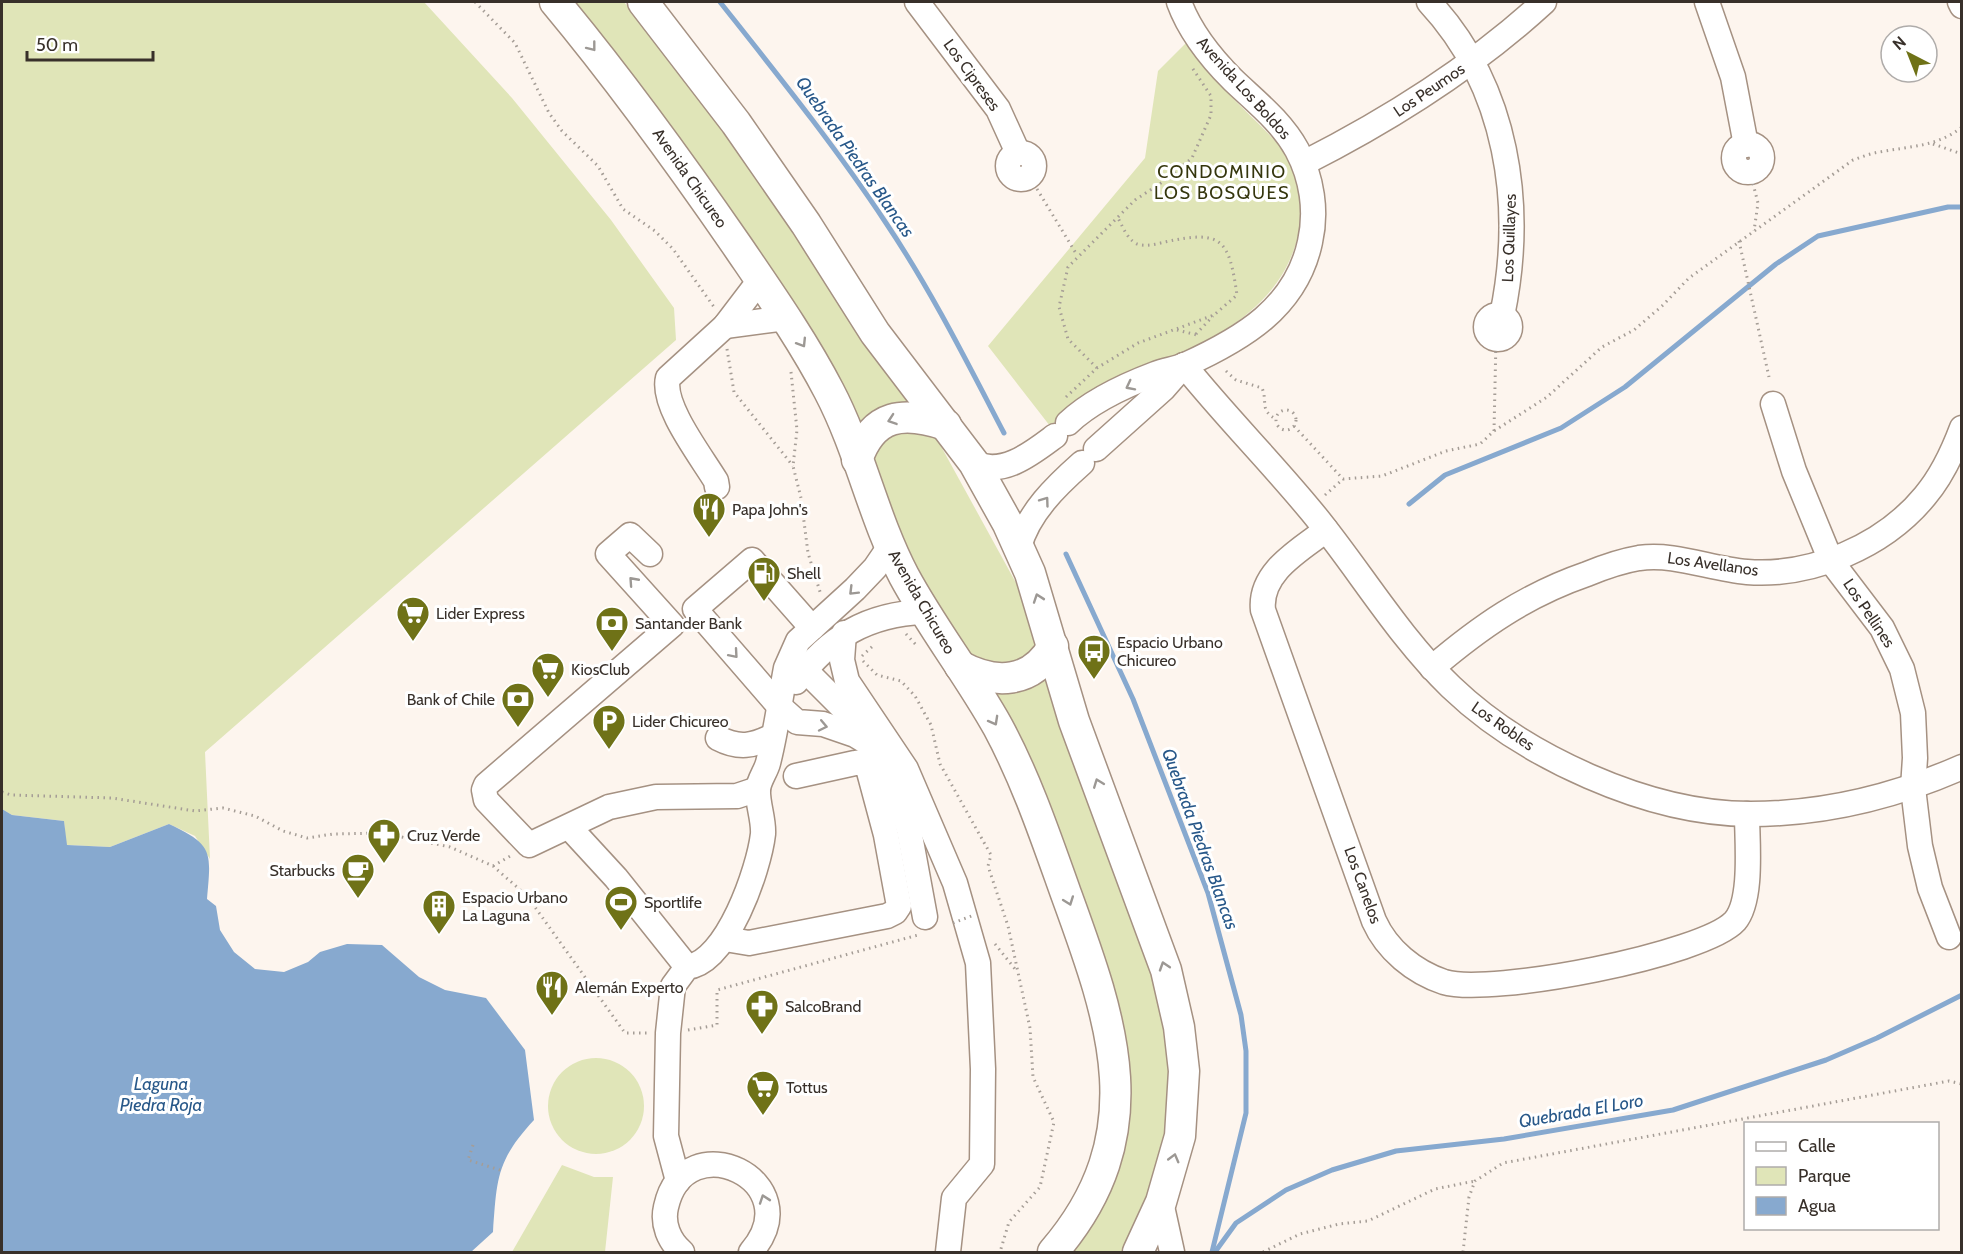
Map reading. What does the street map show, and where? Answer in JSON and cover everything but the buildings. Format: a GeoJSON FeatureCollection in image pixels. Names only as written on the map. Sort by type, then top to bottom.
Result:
{"type":"FeatureCollection","features":[{"type":"Feature","properties":{"kind":"main road","name":"Avenida Chicureo"},"geometry":{"type":"LineString","coordinates":[[555,2],[652,125],[786,318],[830,393],[890,546],[913,621],[960,666],[1008,747],[1046,836],[1097,981],[1116,1065],[1115,1109],[1105,1158],[1085,1205],[1053,1252]]}},
{"type":"Feature","properties":{"kind":"main road"},"geometry":{"type":"LineString","coordinates":[[643,2],[736,123],[806,224],[875,333],[974,463],[1019,547],[1039,600],[1074,721],[1166,970],[1179,1028],[1184,1071],[1180,1136],[1161,1202],[1138,1252]]}},
{"type":"Feature","properties":{"kind":"main road"},"geometry":{"type":"LineString","coordinates":[[857,460],[870,433],[891,419],[916,417],[946,425]]}},
{"type":"Feature","properties":{"kind":"main road"},"geometry":{"type":"LineString","coordinates":[[960,666],[984,677],[1012,678],[1037,667],[1053,645]]}},
{"type":"Feature","properties":{"kind":"street","name":"Los Cipreses"},"geometry":{"type":"LineString","coordinates":[[917,2],[998,109],[1018,153]]}},
{"type":"Feature","properties":{"kind":"street","name":"Avenida Los Boldos"},"geometry":{"type":"LineString","coordinates":[[974,463],[983,468],[1004,466],[1060,431],[1094,404],[1155,374],[1184,365],[1264,320],[1291,287],[1304,262],[1312,232],[1313,199],[1304,163],[1280,125],[1232,79],[1203,46],[1179,2]]}},
{"type":"Feature","properties":{"kind":"street","name":"Los Quillayes"},"geometry":{"type":"LineString","coordinates":[[1430,2],[1473,61],[1499,126],[1510,176],[1513,221],[1510,267],[1502,315],[1509,321],[1510,330],[1505,338],[1496,340]]}},
{"type":"Feature","properties":{"kind":"street","name":"Los Peumos"},"geometry":{"type":"LineString","coordinates":[[1304,163],[1391,116],[1473,61],[1544,2]]}},
{"type":"Feature","properties":{"kind":"street"},"geometry":{"type":"LineString","coordinates":[[1707,2],[1733,76],[1746,144],[1737,150],[1735,160],[1740,169],[1750,172]]}},
{"type":"Feature","properties":{"kind":"street"},"geometry":{"type":"LineString","coordinates":[[1960,2],[1962,6]]}},
{"type":"Feature","properties":{"kind":"street"},"geometry":{"type":"LineString","coordinates":[[717,487],[716,480],[670,404],[666,389],[668,378],[725,326],[760,280]]}},
{"type":"Feature","properties":{"kind":"street"},"geometry":{"type":"LineString","coordinates":[[725,326],[786,318]]}},
{"type":"Feature","properties":{"kind":"street","name":"Avenida Los Boldos"},"geometry":{"type":"LineString","coordinates":[[1019,547],[1024,529],[1081,463],[1163,389],[1184,365]]}},
{"type":"Feature","properties":{"kind":"street","name":"Los Robles"},"geometry":{"type":"LineString","coordinates":[[1184,365],[1326,530],[1432,668],[1462,696],[1533,748],[1586,775],[1619,788],[1675,804],[1747,814],[1841,806],[1913,788],[1962,767]]}},
{"type":"Feature","properties":{"kind":"street","name":"Los Pellines"},"geometry":{"type":"LineString","coordinates":[[1773,404],[1794,471],[1831,561],[1882,628],[1902,669],[1909,692],[1915,736],[1913,788],[1923,862],[1949,937]]}},
{"type":"Feature","properties":{"kind":"street","name":"Los Avellanos"},"geometry":{"type":"LineString","coordinates":[[1432,668],[1483,625],[1533,595],[1615,563],[1639,558],[1672,557],[1728,569],[1756,572],[1831,561],[1880,535],[1916,506],[1940,476],[1962,428]]}},
{"type":"Feature","properties":{"kind":"street"},"geometry":{"type":"LineString","coordinates":[[1060,431],[1060,456],[1081,463]]}},
{"type":"Feature","properties":{"kind":"street","name":"Los Canelos"},"geometry":{"type":"LineString","coordinates":[[1326,530],[1298,551],[1272,577],[1263,593],[1263,610],[1374,921],[1390,946],[1408,964],[1446,982],[1493,984],[1566,974],[1708,939],[1735,921],[1744,903],[1747,814]]}},
{"type":"Feature","properties":{"kind":"street"},"geometry":{"type":"LineString","coordinates":[[650,554],[630,534],[608,554],[672,625],[486,785],[484,790],[486,800],[530,845],[570,828],[609,807],[656,797],[737,796],[759,789]]}},
{"type":"Feature","properties":{"kind":"street"},"geometry":{"type":"LineString","coordinates":[[678,1181],[666,1136],[668,1033],[673,987],[687,967],[695,966],[725,939],[746,897],[761,850],[764,819],[759,789],[791,655],[798,641],[855,589],[875,568],[890,546]]}},
{"type":"Feature","properties":{"kind":"street"},"geometry":{"type":"LineString","coordinates":[[812,628],[752,560],[695,609],[779,706],[797,722],[824,724],[855,735],[870,744]]}},
{"type":"Feature","properties":{"kind":"street"},"geometry":{"type":"LineString","coordinates":[[779,706],[819,653],[844,633],[894,613],[913,621]]}},
{"type":"Feature","properties":{"kind":"street"},"geometry":{"type":"LineString","coordinates":[[844,633],[842,660],[847,681],[906,769],[955,883],[978,963],[983,1069],[982,1164],[954,1198],[948,1252]]}},
{"type":"Feature","properties":{"kind":"street"},"geometry":{"type":"LineString","coordinates":[[725,939],[749,943],[895,912],[899,906],[895,784],[860,725],[805,670]]}},
{"type":"Feature","properties":{"kind":"street"},"geometry":{"type":"LineString","coordinates":[[718,738],[730,745],[748,747],[773,736]]}},
{"type":"Feature","properties":{"kind":"street"},"geometry":{"type":"LineString","coordinates":[[796,776],[855,763],[864,764],[868,768],[898,833],[925,925]]}},
{"type":"Feature","properties":{"kind":"street"},"geometry":{"type":"LineString","coordinates":[[570,828],[616,878],[687,967]]}},
{"type":"Feature","properties":{"kind":"street"},"geometry":{"type":"LineString","coordinates":[[682,1252],[674,1245],[667,1230],[665,1213],[669,1196],[678,1181],[692,1170],[707,1164],[724,1164],[747,1174],[763,1193],[768,1209],[767,1225],[758,1249]]}},
{"type":"Feature","properties":{"kind":"street"},"geometry":{"type":"LineString","coordinates":[[1161,1202],[1172,1252]]}},
{"type":"Feature","properties":{"kind":"path"},"geometry":{"type":"LineString","coordinates":[[475,2],[515,43],[556,124],[598,165],[622,209],[655,231],[681,258],[725,326],[734,392],[793,466]]}},
{"type":"Feature","properties":{"kind":"path"},"geometry":{"type":"LineString","coordinates":[[1097,368],[1068,339],[1059,307],[1068,267],[1077,255],[1135,200],[1164,181],[1192,158],[1202,141],[1211,115],[1211,96],[1185,57]]}},
{"type":"Feature","properties":{"kind":"path"},"geometry":{"type":"LineString","coordinates":[[1325,495],[1344,479],[1382,476],[1446,451],[1480,444],[1494,431],[1547,397],[1602,347],[1634,330],[1689,278],[1853,160],[1880,152],[1912,149],[1932,143],[1962,127]]}},
{"type":"Feature","properties":{"kind":"path"},"geometry":{"type":"LineString","coordinates":[[1932,143],[1962,154]]}},
{"type":"Feature","properties":{"kind":"path"},"geometry":{"type":"LineString","coordinates":[[1750,172],[1758,203],[1754,231]]}},
{"type":"Feature","properties":{"kind":"path"},"geometry":{"type":"LineString","coordinates":[[1037,189],[1077,255]]}},
{"type":"Feature","properties":{"kind":"path"},"geometry":{"type":"LineString","coordinates":[[1118,218],[1128,236],[1137,244],[1149,246],[1184,238],[1208,236],[1222,244],[1232,260],[1237,295],[1214,315],[1198,336],[1176,330]]}},
{"type":"Feature","properties":{"kind":"path"},"geometry":{"type":"LineString","coordinates":[[1739,242],[1769,377]]}},
{"type":"Feature","properties":{"kind":"path"},"geometry":{"type":"LineString","coordinates":[[1060,431],[1058,406],[1097,368],[1138,343],[1214,315]]}},
{"type":"Feature","properties":{"kind":"path"},"geometry":{"type":"LineString","coordinates":[[1494,431],[1496,340]]}},
{"type":"Feature","properties":{"kind":"path"},"geometry":{"type":"LineString","coordinates":[[791,367],[797,430],[793,466],[801,498],[808,554],[822,598]]}},
{"type":"Feature","properties":{"kind":"path"},"geometry":{"type":"LineString","coordinates":[[1226,371],[1242,382],[1262,388],[1263,407],[1276,419],[1282,429],[1294,426]]}},
{"type":"Feature","properties":{"kind":"path"},"geometry":{"type":"LineString","coordinates":[[1276,419],[1281,411],[1291,412],[1295,417],[1294,426],[1344,479]]}},
{"type":"Feature","properties":{"kind":"path"},"geometry":{"type":"LineString","coordinates":[[913,621],[922,653]]}},
{"type":"Feature","properties":{"kind":"path"},"geometry":{"type":"LineString","coordinates":[[860,658],[877,675]]}},
{"type":"Feature","properties":{"kind":"path"},"geometry":{"type":"LineString","coordinates":[[2,792],[12,795],[112,798],[195,811],[223,808],[255,816],[283,831],[307,837],[382,833],[450,847],[493,866],[527,896],[625,1033],[668,1033],[717,1025],[717,990],[925,925]]}},
{"type":"Feature","properties":{"kind":"path"},"geometry":{"type":"LineString","coordinates":[[953,922],[974,915]]}},
{"type":"Feature","properties":{"kind":"path"},"geometry":{"type":"LineString","coordinates":[[1263,1252],[1300,1234],[1339,1224],[1368,1221],[1435,1189],[1475,1180],[1503,1163],[1949,1081],[1962,1084]]}},
{"type":"Feature","properties":{"kind":"path"},"geometry":{"type":"LineString","coordinates":[[473,1145],[468,1160],[500,1170]]}},
{"type":"Feature","properties":{"kind":"path"},"geometry":{"type":"LineString","coordinates":[[1463,1252],[1469,1197],[1475,1180]]}},
{"type":"Feature","properties":{"kind":"green space"},"geometry":{"type":"Polygon","coordinates":[[[2,2],[424,2],[512,98],[611,220],[674,308],[676,340],[205,752],[210,859],[195,836],[169,824],[110,847],[66,845],[64,821],[12,815],[2,809],[2,2]]]}},
{"type":"Feature","properties":{"kind":"green space"},"geometry":{"type":"Polygon","coordinates":[[[571,2],[624,2],[705,102],[912,405],[863,434],[571,2]]]}},
{"type":"Feature","properties":{"kind":"green space"},"geometry":{"type":"Polygon","coordinates":[[[1187,42],[1217,81],[1292,160],[1299,178],[1302,198],[1298,236],[1282,274],[1258,304],[1228,328],[1192,349],[1117,384],[1050,426],[988,346],[1145,158],[1158,71],[1187,42]]]}},
{"type":"Feature","properties":{"kind":"green space"},"geometry":{"type":"Polygon","coordinates":[[[925,431],[937,439],[1038,623],[1036,651],[1000,671],[964,650],[910,559],[870,459],[880,443],[892,434],[925,431]]]}},
{"type":"Feature","properties":{"kind":"green space"},"geometry":{"type":"Polygon","coordinates":[[[1048,670],[1148,961],[1169,1033],[1169,1107],[1162,1169],[1125,1252],[1066,1252],[1126,1093],[991,689],[1048,670]]]}},
{"type":"Feature","properties":{"kind":"green space"},"geometry":{"type":"Polygon","coordinates":[[[587,1058],[605,1058],[623,1066],[636,1079],[644,1097],[641,1125],[623,1146],[605,1154],[587,1154],[569,1146],[556,1133],[548,1115],[548,1097],[556,1079],[569,1066],[587,1058]]]}},
{"type":"Feature","properties":{"kind":"green space"},"geometry":{"type":"Polygon","coordinates":[[[562,1165],[594,1177],[613,1177],[605,1252],[512,1252],[562,1165]]]}},
{"type":"Feature","properties":{"kind":"water","name":"Laguna Piedra Roja"},"geometry":{"type":"Polygon","coordinates":[[[2,809],[12,815],[64,821],[67,845],[110,847],[169,824],[184,831],[202,845],[209,860],[207,899],[216,906],[220,930],[234,952],[255,969],[284,972],[308,962],[320,952],[347,944],[382,945],[419,977],[445,990],[486,998],[525,1050],[534,1120],[521,1134],[505,1159],[498,1184],[493,1232],[471,1252],[2,1252],[2,809]]]}},
{"type":"Feature","properties":{"kind":"waterway","name":"Quebrada Piedras Blancas"},"geometry":{"type":"LineString","coordinates":[[720,2],[867,194],[933,300],[1004,433]]}},
{"type":"Feature","properties":{"kind":"waterway"},"geometry":{"type":"LineString","coordinates":[[1409,504],[1445,475],[1561,428],[1625,387],[1776,264],[1818,236],[1948,207],[1962,207]]}},
{"type":"Feature","properties":{"kind":"waterway","name":"Quebrada Piedras Blancas"},"geometry":{"type":"LineString","coordinates":[[1066,554],[1133,699],[1208,893],[1241,1015],[1246,1051],[1246,1113],[1212,1252]]}},
{"type":"Feature","properties":{"kind":"waterway","name":"Quebrada El Loro"},"geometry":{"type":"LineString","coordinates":[[1215,1252],[1236,1223],[1286,1190],[1332,1170],[1396,1151],[1504,1139],[1673,1110],[1826,1060],[1877,1038],[1962,995]]}},
{"type":"Feature","properties":{"kind":"place","name":"Papa John's"},"geometry":{"type":"Point","coordinates":[709,538]}},
{"type":"Feature","properties":{"kind":"place","name":"Shell"},"geometry":{"type":"Point","coordinates":[764,602]}},
{"type":"Feature","properties":{"kind":"place","name":"Lider Express"},"geometry":{"type":"Point","coordinates":[413,642]}},
{"type":"Feature","properties":{"kind":"place","name":"Santander Bank"},"geometry":{"type":"Point","coordinates":[612,652]}},
{"type":"Feature","properties":{"kind":"place","name":"Espacio Urbano Chicureo"},"geometry":{"type":"Point","coordinates":[1094,680]}},
{"type":"Feature","properties":{"kind":"place","name":"KiosClub"},"geometry":{"type":"Point","coordinates":[548,698]}},
{"type":"Feature","properties":{"kind":"place","name":"Bank of Chile"},"geometry":{"type":"Point","coordinates":[518,728]}},
{"type":"Feature","properties":{"kind":"place","name":"Lider Chicureo"},"geometry":{"type":"Point","coordinates":[609,750]}},
{"type":"Feature","properties":{"kind":"place","name":"Cruz Verde"},"geometry":{"type":"Point","coordinates":[384,864]}},
{"type":"Feature","properties":{"kind":"place","name":"Starbucks"},"geometry":{"type":"Point","coordinates":[358,899]}},
{"type":"Feature","properties":{"kind":"place","name":"Sportlife"},"geometry":{"type":"Point","coordinates":[621,931]}},
{"type":"Feature","properties":{"kind":"place","name":"Espacio Urbano La Laguna"},"geometry":{"type":"Point","coordinates":[439,935]}},
{"type":"Feature","properties":{"kind":"place","name":"Alemán Experto"},"geometry":{"type":"Point","coordinates":[552,1016]}},
{"type":"Feature","properties":{"kind":"place","name":"SalcoBrand"},"geometry":{"type":"Point","coordinates":[762,1035]}},
{"type":"Feature","properties":{"kind":"place","name":"Tottus"},"geometry":{"type":"Point","coordinates":[763,1116]}},
{"type":"Feature","properties":{"kind":"district","name":"CONDOMINIO LOS BOSQUES"},"geometry":{"type":"Point","coordinates":[1222,182]}}]}
